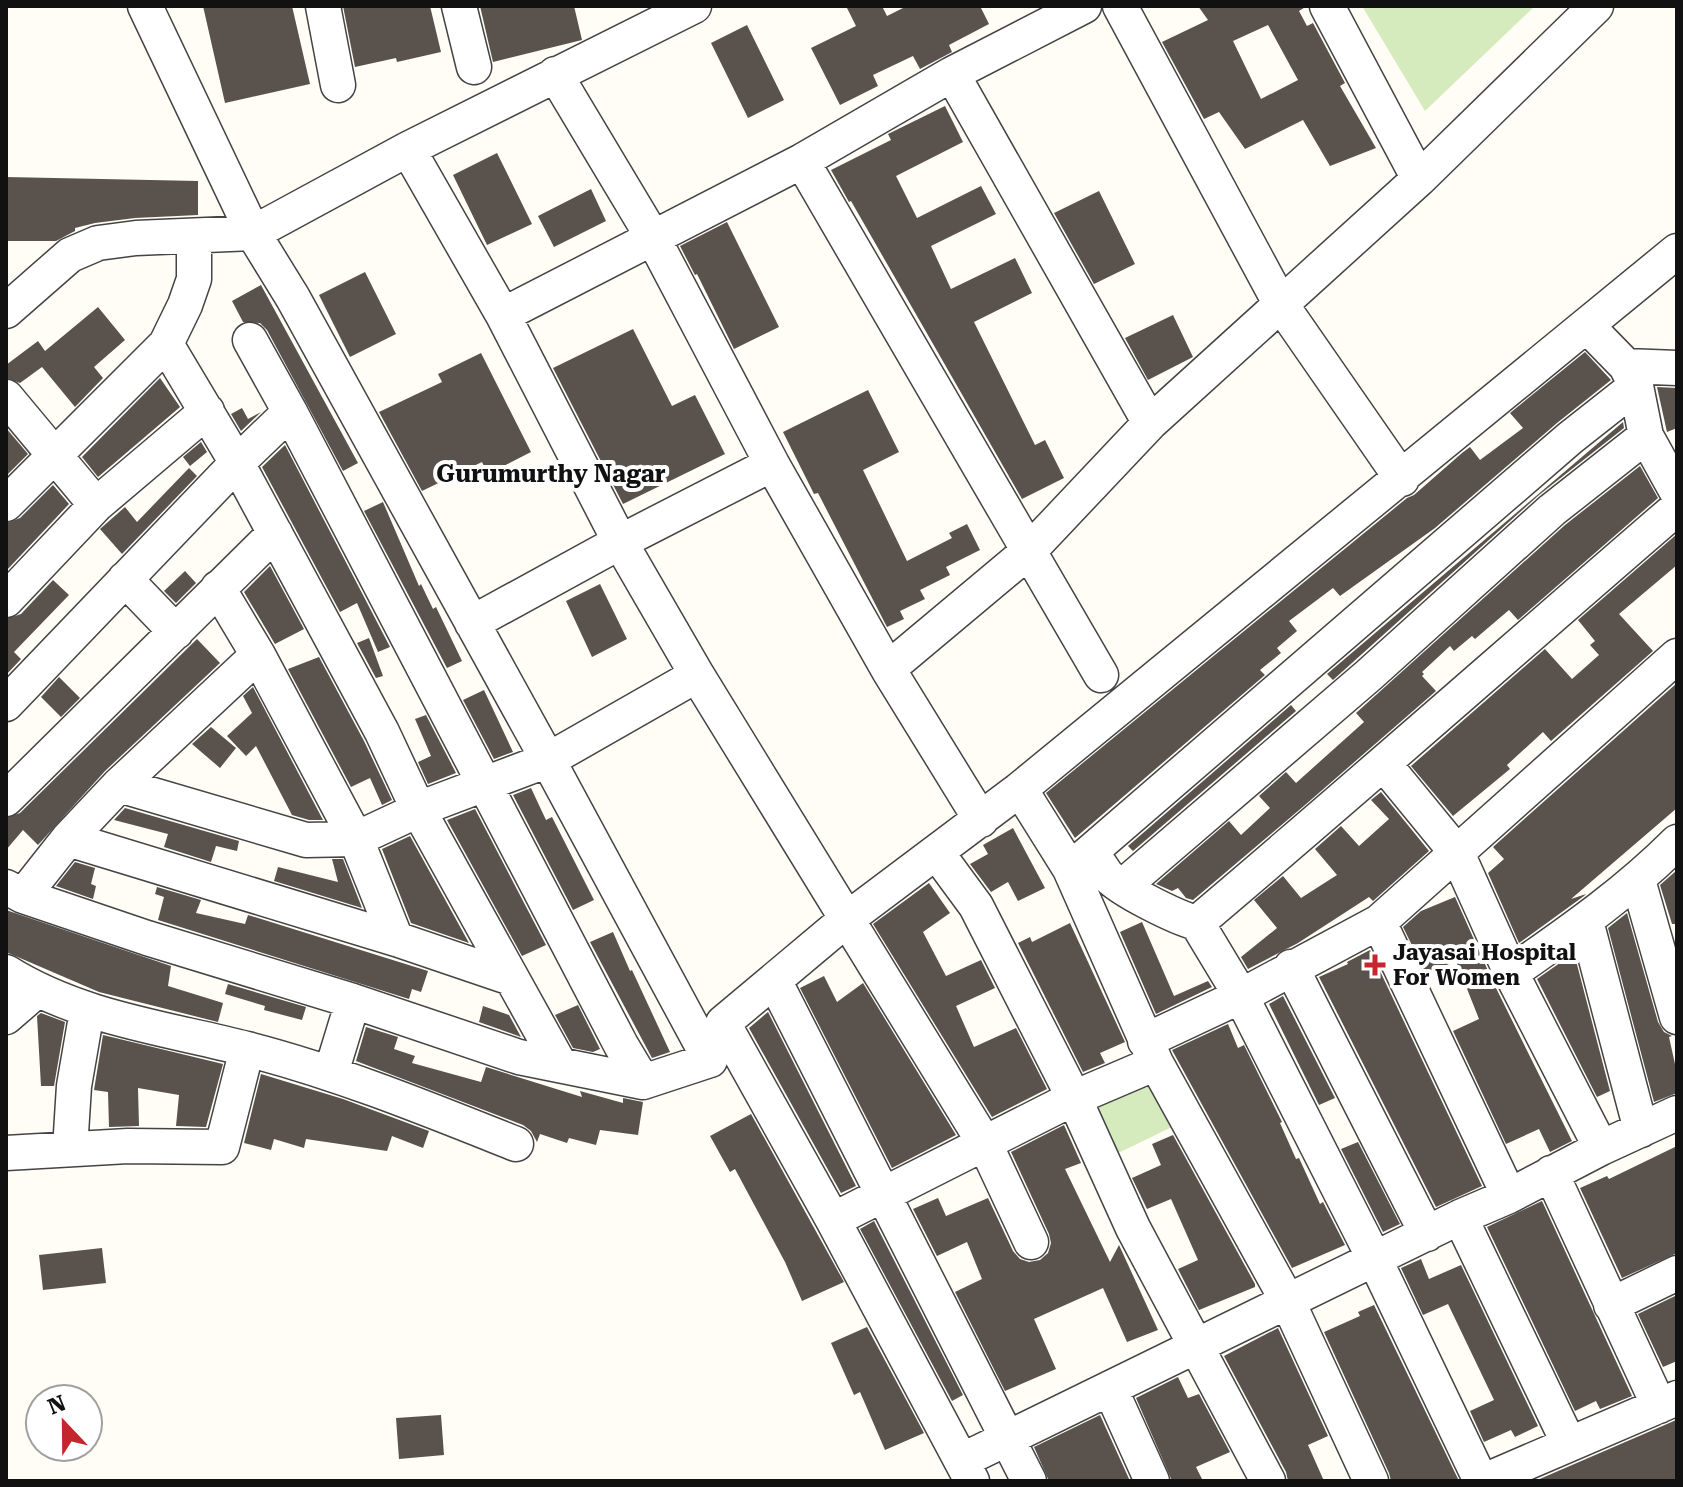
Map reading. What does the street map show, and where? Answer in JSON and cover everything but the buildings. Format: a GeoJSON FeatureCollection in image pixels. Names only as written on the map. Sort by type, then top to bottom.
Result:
{"type":"FeatureCollection","features":[{"type":"Feature","properties":{"kind":"street"},"geometry":{"type":"LineString","coordinates":[[145,6],[253,233],[293,298],[710,1060]]}},
{"type":"Feature","properties":{"kind":"street"},"geometry":{"type":"LineString","coordinates":[[323,6],[338,85]]}},
{"type":"Feature","properties":{"kind":"street"},"geometry":{"type":"LineString","coordinates":[[459,6],[474,67]]}},
{"type":"Feature","properties":{"kind":"street"},"geometry":{"type":"LineString","coordinates":[[6,311],[70,255],[98,243],[136,238],[253,233],[408,149],[694,6]]}},
{"type":"Feature","properties":{"kind":"street"},"geometry":{"type":"LineString","coordinates":[[503,315],[802,161],[952,74],[1084,6]]}},
{"type":"Feature","properties":{"kind":"street"},"geometry":{"type":"LineString","coordinates":[[1120,6],[1280,303],[1402,479]]}},
{"type":"Feature","properties":{"kind":"street"},"geometry":{"type":"LineString","coordinates":[[1327,6],[1419,179]]}},
{"type":"Feature","properties":{"kind":"street"},"geometry":{"type":"LineString","coordinates":[[888,669],[1029,551],[1150,423],[1419,179],[1596,6]]}},
{"type":"Feature","properties":{"kind":"street"},"geometry":{"type":"LineString","coordinates":[[555,74],[652,236],[772,464],[888,669],[981,820]]}},
{"type":"Feature","properties":{"kind":"street"},"geometry":{"type":"LineString","coordinates":[[952,74],[1150,423]]}},
{"type":"Feature","properties":{"kind":"street"},"geometry":{"type":"LineString","coordinates":[[408,149],[503,315],[620,542],[697,675],[985,1144],[1031,1242]]}},
{"type":"Feature","properties":{"kind":"street"},"geometry":{"type":"LineString","coordinates":[[802,161],[1101,675]]}},
{"type":"Feature","properties":{"kind":"street"},"geometry":{"type":"LineString","coordinates":[[6,504],[166,344],[194,279],[194,237]]}},
{"type":"Feature","properties":{"kind":"street"},"geometry":{"type":"LineString","coordinates":[[710,1060],[723,1023],[847,919],[1020,789],[1677,251]]}},
{"type":"Feature","properties":{"kind":"street"},"geometry":{"type":"LineString","coordinates":[[1587,326],[1631,376],[1646,436],[1677,492]]}},
{"type":"Feature","properties":{"kind":"street"},"geometry":{"type":"LineString","coordinates":[[250,340],[643,1082]]}},
{"type":"Feature","properties":{"kind":"street"},"geometry":{"type":"LineString","coordinates":[[166,344],[237,463],[382,732],[419,811],[560,1065]]}},
{"type":"Feature","properties":{"kind":"street"},"geometry":{"type":"LineString","coordinates":[[1081,860],[1558,449],[1631,376],[1677,368]]}},
{"type":"Feature","properties":{"kind":"street"},"geometry":{"type":"LineString","coordinates":[[6,397],[96,505]]}},
{"type":"Feature","properties":{"kind":"street"},"geometry":{"type":"LineString","coordinates":[[6,600],[96,505],[207,411]]}},
{"type":"Feature","properties":{"kind":"street"},"geometry":{"type":"LineString","coordinates":[[6,704],[237,463],[290,412]]}},
{"type":"Feature","properties":{"kind":"street"},"geometry":{"type":"LineString","coordinates":[[1122,887],[1392,655],[1552,510],[1646,436]]}},
{"type":"Feature","properties":{"kind":"street"},"geometry":{"type":"LineString","coordinates":[[472,623],[772,464]]}},
{"type":"Feature","properties":{"kind":"street"},"geometry":{"type":"LineString","coordinates":[[1197,923],[1677,508]]}},
{"type":"Feature","properties":{"kind":"street"},"geometry":{"type":"LineString","coordinates":[[6,799],[275,533]]}},
{"type":"Feature","properties":{"kind":"street"},"geometry":{"type":"LineString","coordinates":[[125,579],[176,632]]}},
{"type":"Feature","properties":{"kind":"street"},"geometry":{"type":"LineString","coordinates":[[218,588],[258,655],[356,839],[396,939]]}},
{"type":"Feature","properties":{"kind":"street"},"geometry":{"type":"LineString","coordinates":[[258,655],[119,785],[15,891],[147,938],[353,1001],[519,1057],[643,1082],[710,1060]]}},
{"type":"Feature","properties":{"kind":"street"},"geometry":{"type":"LineString","coordinates":[[833,1220],[1074,1098],[1291,967],[1379,922],[1677,656]]}},
{"type":"Feature","properties":{"kind":"street"},"geometry":{"type":"LineString","coordinates":[[119,785],[306,840],[356,839],[484,783],[548,760],[697,675]]}},
{"type":"Feature","properties":{"kind":"street"},"geometry":{"type":"LineString","coordinates":[[1384,764],[1457,853],[1511,973],[1601,1148]]}},
{"type":"Feature","properties":{"kind":"street"},"geometry":{"type":"LineString","coordinates":[[1020,789],[1081,860],[1122,887],[1181,919],[1197,923],[1241,996],[1483,1481],[1668,1402],[1611,1305],[1551,1173]]}},
{"type":"Feature","properties":{"kind":"street"},"geometry":{"type":"LineString","coordinates":[[68,839],[396,939],[511,978]]}},
{"type":"Feature","properties":{"kind":"street"},"geometry":{"type":"LineString","coordinates":[[1511,973],[1638,880],[1677,842]]}},
{"type":"Feature","properties":{"kind":"street"},"geometry":{"type":"LineString","coordinates":[[937,853],[976,906],[1074,1098],[1133,1228],[1268,1481]]}},
{"type":"Feature","properties":{"kind":"street"},"geometry":{"type":"LineString","coordinates":[[1081,860],[1150,1052],[1288,1302],[1371,1481]]}},
{"type":"Feature","properties":{"kind":"street"},"geometry":{"type":"LineString","coordinates":[[1638,880],[1677,1017]]}},
{"type":"Feature","properties":{"kind":"street"},"geometry":{"type":"LineString","coordinates":[[1586,921],[1641,1130]]}},
{"type":"Feature","properties":{"kind":"street"},"geometry":{"type":"LineString","coordinates":[[1379,922],[1509,1196]]}},
{"type":"Feature","properties":{"kind":"street"},"geometry":{"type":"LineString","coordinates":[[1291,967],[1427,1234]]}},
{"type":"Feature","properties":{"kind":"street"},"geometry":{"type":"LineString","coordinates":[[6,972],[36,991],[87,1011],[247,1049],[331,1073],[516,1144]]}},
{"type":"Feature","properties":{"kind":"street"},"geometry":{"type":"LineString","coordinates":[[775,982],[1029,1481]]}},
{"type":"Feature","properties":{"kind":"street"},"geometry":{"type":"LineString","coordinates":[[6,1017],[36,991]]}},
{"type":"Feature","properties":{"kind":"street"},"geometry":{"type":"LineString","coordinates":[[331,1073],[353,1001]]}},
{"type":"Feature","properties":{"kind":"street"},"geometry":{"type":"LineString","coordinates":[[70,1149],[74,1086],[87,1011]]}},
{"type":"Feature","properties":{"kind":"street"},"geometry":{"type":"LineString","coordinates":[[723,1023],[968,1470],[1008,1438],[1677,1113]]}},
{"type":"Feature","properties":{"kind":"street"},"geometry":{"type":"LineString","coordinates":[[6,1153],[128,1146],[222,1147],[247,1049]]}},
{"type":"Feature","properties":{"kind":"street"},"geometry":{"type":"LineString","coordinates":[[1460,1217],[1569,1444]]}},
{"type":"Feature","properties":{"kind":"street"},"geometry":{"type":"LineString","coordinates":[[1611,1305],[1677,1273]]}},
{"type":"Feature","properties":{"kind":"street"},"geometry":{"type":"LineString","coordinates":[[1110,1388],[1152,1481]]}},
{"type":"Feature","properties":{"kind":"green space"},"geometry":{"type":"Polygon","coordinates":[[[1362,6],[1535,6],[1425,111],[1362,6]]]}},
{"type":"Feature","properties":{"kind":"green space"},"geometry":{"type":"Polygon","coordinates":[[[1151,1075],[1176,1125],[1110,1157],[1086,1106],[1151,1075]]]}},
{"type":"Feature","properties":{"kind":"place","name":"Jayasai Hospital For Women"},"geometry":{"type":"Point","coordinates":[1375,965]}},
{"type":"Feature","properties":{"kind":"district","name":"Gurumurthy Nagar"},"geometry":{"type":"Point","coordinates":[551,474]}}]}
